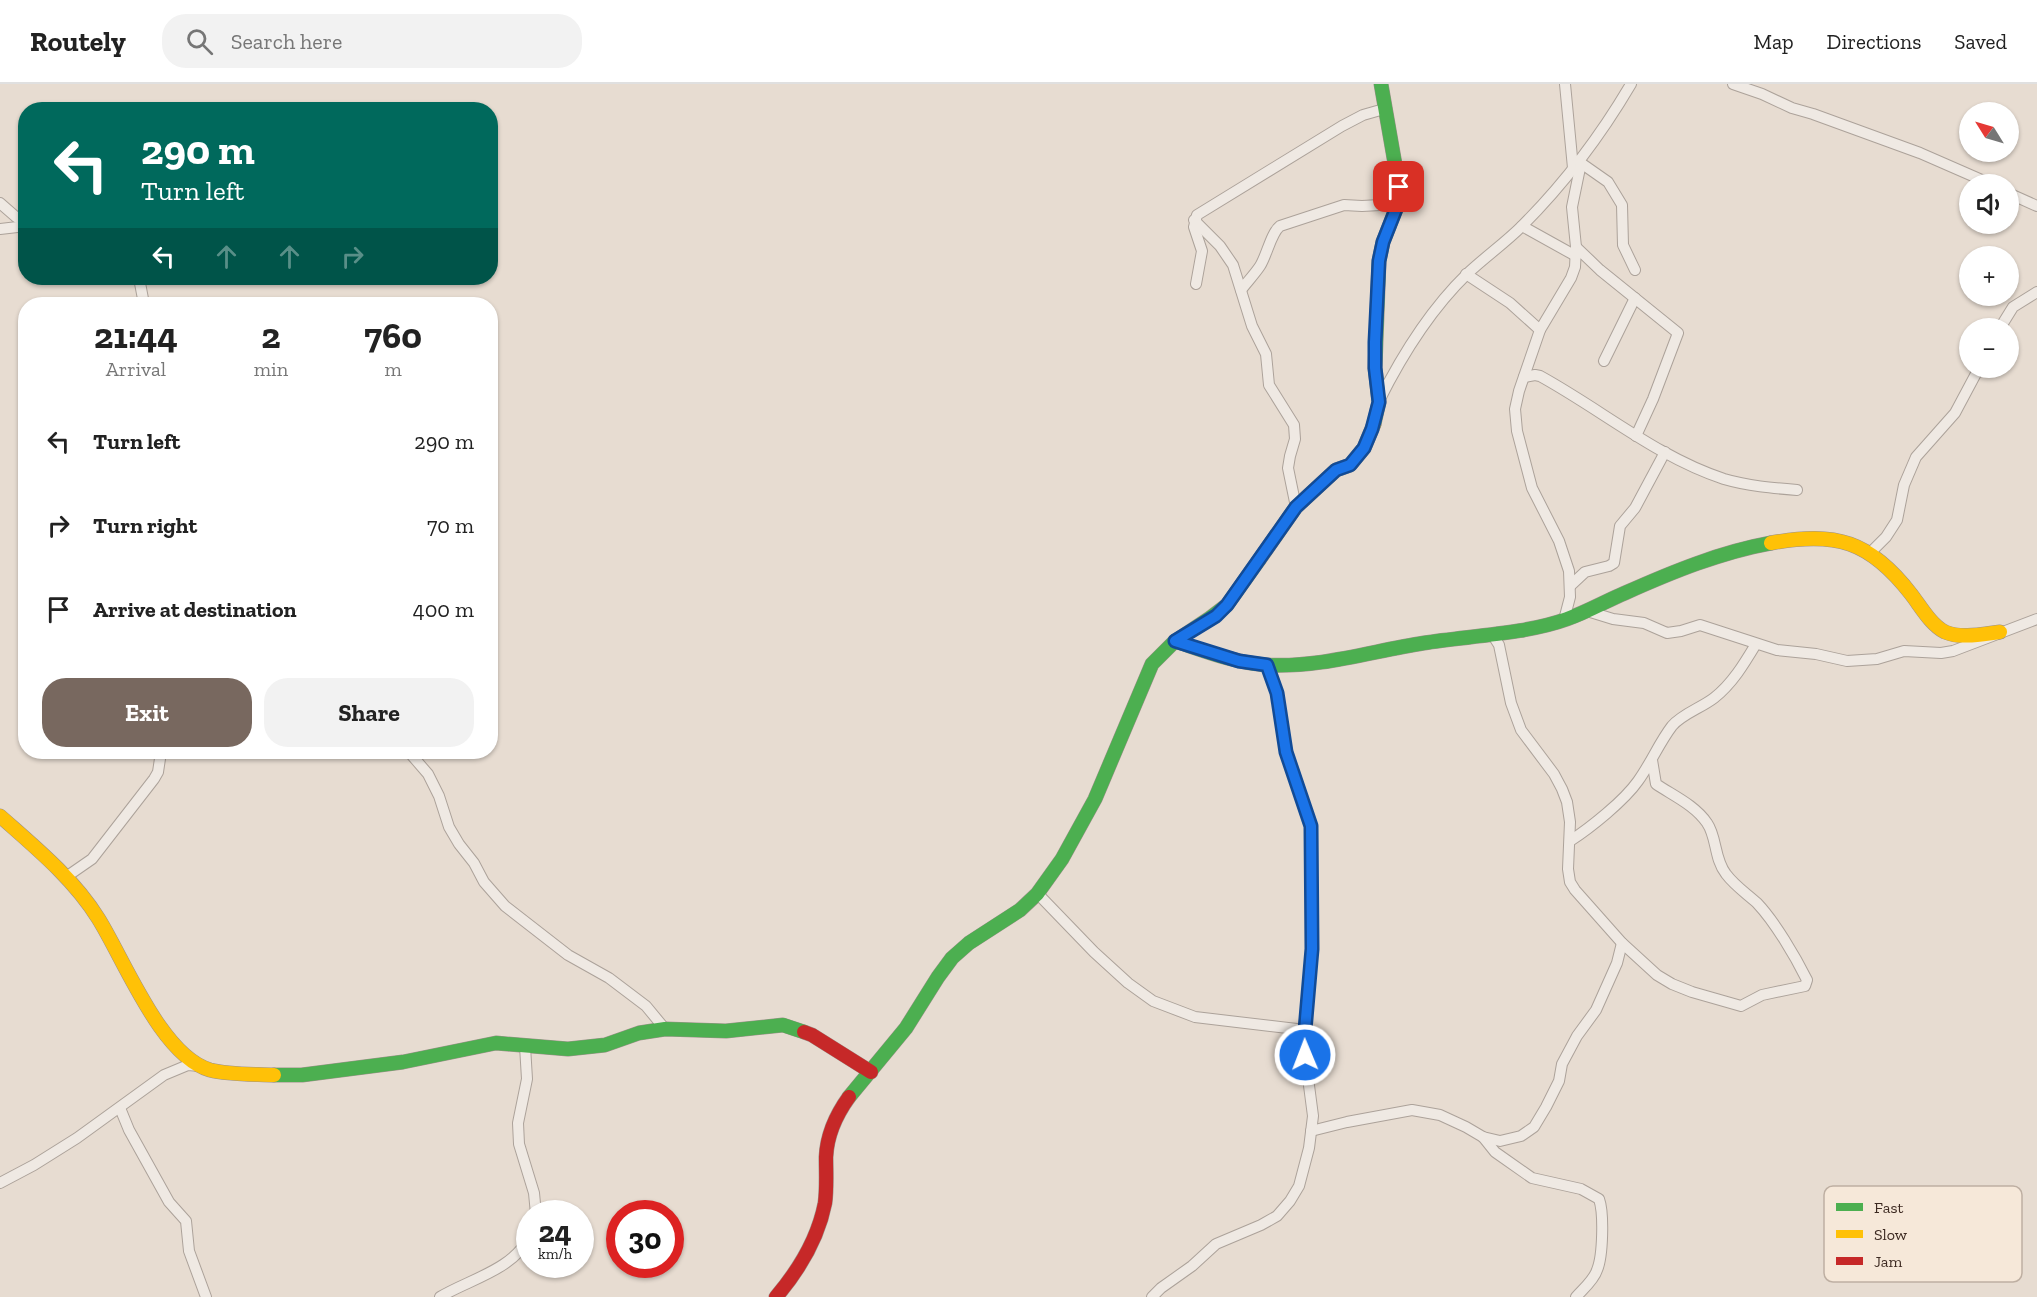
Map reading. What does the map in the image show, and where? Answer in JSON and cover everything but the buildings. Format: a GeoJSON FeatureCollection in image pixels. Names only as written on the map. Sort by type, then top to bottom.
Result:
{"type":"FeatureCollection","features":[{"type":"Feature","properties":{"kind":"street"},"geometry":{"type":"LineString","coordinates":[[1379,402],[1375,342],[1379,261],[1383,242],[1398,204],[1399,187],[1381,84]]}},
{"type":"Feature","properties":{"kind":"street"},"geometry":{"type":"LineString","coordinates":[[1564,620],[1570,586],[1567,560],[1532,488],[1517,431],[1515,409],[1540,330],[1571,278],[1576,252],[1572,207],[1577,164],[1565,84]]}},
{"type":"Feature","properties":{"kind":"street"},"geometry":{"type":"LineString","coordinates":[[776,1297],[799,1268],[820,1225],[825,1202],[825,1148],[830,1131],[847,1100],[908,1025],[949,961],[966,945],[1017,913],[1038,894],[1088,813],[1118,748],[1149,671],[1158,656],[1175,641],[1216,616],[1227,605],[1296,507],[1336,470],[1350,465],[1364,448],[1376,418],[1379,402],[1395,370],[1413,342],[1466,274],[1522,226],[1577,164],[1604,128],[1631,84]]}},
{"type":"Feature","properties":{"kind":"street"},"geometry":{"type":"LineString","coordinates":[[1733,84],[1762,94],[1791,108],[1920,153],[1968,174]]}},
{"type":"Feature","properties":{"kind":"street"},"geometry":{"type":"LineString","coordinates":[[1196,284],[1202,250],[1194,227],[1194,220],[1200,213],[1342,126],[1363,115],[1384,109]]}},
{"type":"Feature","properties":{"kind":"street"},"geometry":{"type":"LineString","coordinates":[[1577,164],[1608,182],[1622,205],[1623,245],[1635,270]]}},
{"type":"Feature","properties":{"kind":"street"},"geometry":{"type":"LineString","coordinates":[[2019,198],[2037,206]]}},
{"type":"Feature","properties":{"kind":"street"},"geometry":{"type":"LineString","coordinates":[[0,203],[18,218]]}},
{"type":"Feature","properties":{"kind":"street"},"geometry":{"type":"LineString","coordinates":[[1241,290],[1259,267],[1268,252],[1274,232],[1280,226],[1344,205],[1398,204]]}},
{"type":"Feature","properties":{"kind":"street"},"geometry":{"type":"LineString","coordinates":[[1194,220],[1220,246],[1233,265],[1252,326],[1266,354],[1269,385],[1294,424],[1295,439],[1288,468],[1296,507]]}},
{"type":"Feature","properties":{"kind":"street"},"geometry":{"type":"LineString","coordinates":[[0,229],[18,225]]}},
{"type":"Feature","properties":{"kind":"street"},"geometry":{"type":"LineString","coordinates":[[1522,226],[1576,252],[1678,333],[1636,436]]}},
{"type":"Feature","properties":{"kind":"street"},"geometry":{"type":"LineString","coordinates":[[1466,274],[1510,303],[1540,330]]}},
{"type":"Feature","properties":{"kind":"street"},"geometry":{"type":"LineString","coordinates":[[2006,318],[2013,307],[2037,292]]}},
{"type":"Feature","properties":{"kind":"street"},"geometry":{"type":"LineString","coordinates":[[1604,361],[1635,298]]}},
{"type":"Feature","properties":{"kind":"street"},"geometry":{"type":"LineString","coordinates":[[1524,377],[1540,376],[1636,436],[1689,464],[1724,478],[1761,487],[1797,490]]}},
{"type":"Feature","properties":{"kind":"street"},"geometry":{"type":"LineString","coordinates":[[1870,553],[1886,537],[1897,520],[1904,485],[1916,457],[1955,413],[1974,378]]}},
{"type":"Feature","properties":{"kind":"street"},"geometry":{"type":"LineString","coordinates":[[1570,586],[1585,572],[1609,567],[1614,563],[1620,526],[1635,508],[1665,452]]}},
{"type":"Feature","properties":{"kind":"street"},"geometry":{"type":"LineString","coordinates":[[1175,641],[1239,661],[1267,665],[1325,662],[1564,620],[1722,555],[1790,539],[1830,537],[1870,553],[1887,565],[1945,632],[1955,634],[2000,632]]}},
{"type":"Feature","properties":{"kind":"street"},"geometry":{"type":"LineString","coordinates":[[1587,611],[1613,619],[1644,623],[1667,633],[1700,625],[1777,650],[1816,654],[1847,661],[1877,659],[1904,651],[1953,651],[2037,619]]}},
{"type":"Feature","properties":{"kind":"street"},"geometry":{"type":"LineString","coordinates":[[1492,634],[1499,645],[1511,703],[1521,730],[1562,789],[1569,814],[1568,869],[1570,882],[1582,899],[1622,943],[1657,975],[1672,984],[1734,1006],[1741,1006],[1762,995],[1805,986],[1807,980],[1794,954],[1757,903],[1738,888],[1724,872],[1717,857],[1708,823],[1691,807],[1656,784],[1652,760]]}},
{"type":"Feature","properties":{"kind":"street"},"geometry":{"type":"LineString","coordinates":[[1570,842],[1618,803],[1638,781],[1673,725],[1713,699],[1724,689],[1756,644]]}},
{"type":"Feature","properties":{"kind":"street"},"geometry":{"type":"LineString","coordinates":[[1152,1297],[1161,1288],[1183,1274],[1216,1244],[1261,1225],[1277,1215],[1290,1201],[1299,1186],[1311,1131],[1313,1116],[1307,1075],[1305,1030],[1312,949],[1311,826],[1286,752],[1277,693],[1267,665]]}},
{"type":"Feature","properties":{"kind":"street"},"geometry":{"type":"LineString","coordinates":[[66,877],[92,859],[154,779],[158,772],[160,759]]}},
{"type":"Feature","properties":{"kind":"street"},"geometry":{"type":"LineString","coordinates":[[416,759],[439,796],[449,827],[459,844],[474,863],[484,882],[505,906],[568,955],[609,978],[646,1006],[665,1029]]}},
{"type":"Feature","properties":{"kind":"street"},"geometry":{"type":"LineString","coordinates":[[0,816],[66,877],[98,918],[145,1004],[165,1033],[182,1052],[201,1066]]}},
{"type":"Feature","properties":{"kind":"street"},"geometry":{"type":"LineString","coordinates":[[1038,894],[1102,960],[1153,1001],[1195,1017],[1305,1030]]}},
{"type":"Feature","properties":{"kind":"street"},"geometry":{"type":"LineString","coordinates":[[1311,1131],[1412,1110],[1440,1115],[1483,1137],[1500,1141],[1521,1136],[1534,1127],[1559,1081],[1562,1064],[1577,1036],[1596,1010],[1617,963],[1622,943]]}},
{"type":"Feature","properties":{"kind":"street"},"geometry":{"type":"LineString","coordinates":[[0,1183],[34,1165],[120,1108],[164,1075],[188,1065],[225,1073],[302,1075],[403,1062],[496,1043],[568,1049],[587,1048],[639,1033],[665,1029],[726,1031],[783,1025],[812,1035],[871,1072]]}},
{"type":"Feature","properties":{"kind":"street"},"geometry":{"type":"LineString","coordinates":[[525,1046],[527,1079],[518,1123],[519,1144],[535,1200]]}},
{"type":"Feature","properties":{"kind":"street"},"geometry":{"type":"LineString","coordinates":[[120,1108],[129,1130],[169,1203],[186,1221],[186,1241],[206,1297]]}},
{"type":"Feature","properties":{"kind":"street"},"geometry":{"type":"LineString","coordinates":[[1483,1137],[1495,1152],[1532,1178],[1581,1189],[1599,1199],[1603,1210],[1597,1272],[1576,1297]]}},
{"type":"Feature","properties":{"kind":"street"},"geometry":{"type":"LineString","coordinates":[[440,1297],[508,1261],[516,1254]]}},
{"type":"Feature","properties":{"kind":"traffic: fast"},"geometry":{"type":"LineString","coordinates":[[1374,424],[1379,402],[1375,368],[1379,261],[1383,242],[1398,204],[1399,187],[1381,84]]}},
{"type":"Feature","properties":{"kind":"traffic: fast"},"geometry":{"type":"LineString","coordinates":[[1175,641],[1243,662],[1287,665],[1307,664],[1424,643],[1534,628],[1567,619],[1697,563],[1771,543]]}},
{"type":"Feature","properties":{"kind":"traffic: fast"},"geometry":{"type":"LineString","coordinates":[[849,1097],[906,1028],[952,958],[969,943],[1020,910],[1037,894],[1062,859],[1095,799],[1152,664],[1174,642],[1227,605],[1259,560]]}},
{"type":"Feature","properties":{"kind":"traffic: fast"},"geometry":{"type":"LineString","coordinates":[[274,1075],[302,1075],[403,1062],[496,1043],[568,1049],[605,1045],[639,1033],[665,1029],[726,1031],[783,1025],[804,1032]]}},
{"type":"Feature","properties":{"kind":"traffic: slow"},"geometry":{"type":"LineString","coordinates":[[1259,560],[1296,507],[1336,470],[1350,465],[1364,448],[1374,424]]}},
{"type":"Feature","properties":{"kind":"traffic: slow"},"geometry":{"type":"LineString","coordinates":[[1771,543],[1815,538],[1850,544],[1866,551],[1881,562],[1896,576],[1931,620],[1945,632],[1965,636],[2000,632]]}},
{"type":"Feature","properties":{"kind":"traffic: slow"},"geometry":{"type":"LineString","coordinates":[[0,816],[53,864],[88,903],[145,1004],[175,1046],[192,1061],[210,1070],[234,1074],[274,1075]]}},
{"type":"Feature","properties":{"kind":"traffic: jam"},"geometry":{"type":"LineString","coordinates":[[804,1032],[871,1072]]}},
{"type":"Feature","properties":{"kind":"traffic: jam"},"geometry":{"type":"LineString","coordinates":[[776,1297],[800,1265],[818,1229],[825,1203],[828,1141],[836,1118],[849,1097]]}},
{"type":"Feature","properties":{"kind":"route"},"geometry":{"type":"LineString","coordinates":[[1305,1055],[1312,949],[1313,844],[1311,826],[1286,752],[1277,693],[1267,665],[1239,661],[1175,641],[1216,616],[1227,605],[1296,507],[1336,470],[1350,465],[1364,448],[1376,418],[1379,402],[1375,368],[1379,261],[1383,242],[1398,204],[1399,187]]}}]}
